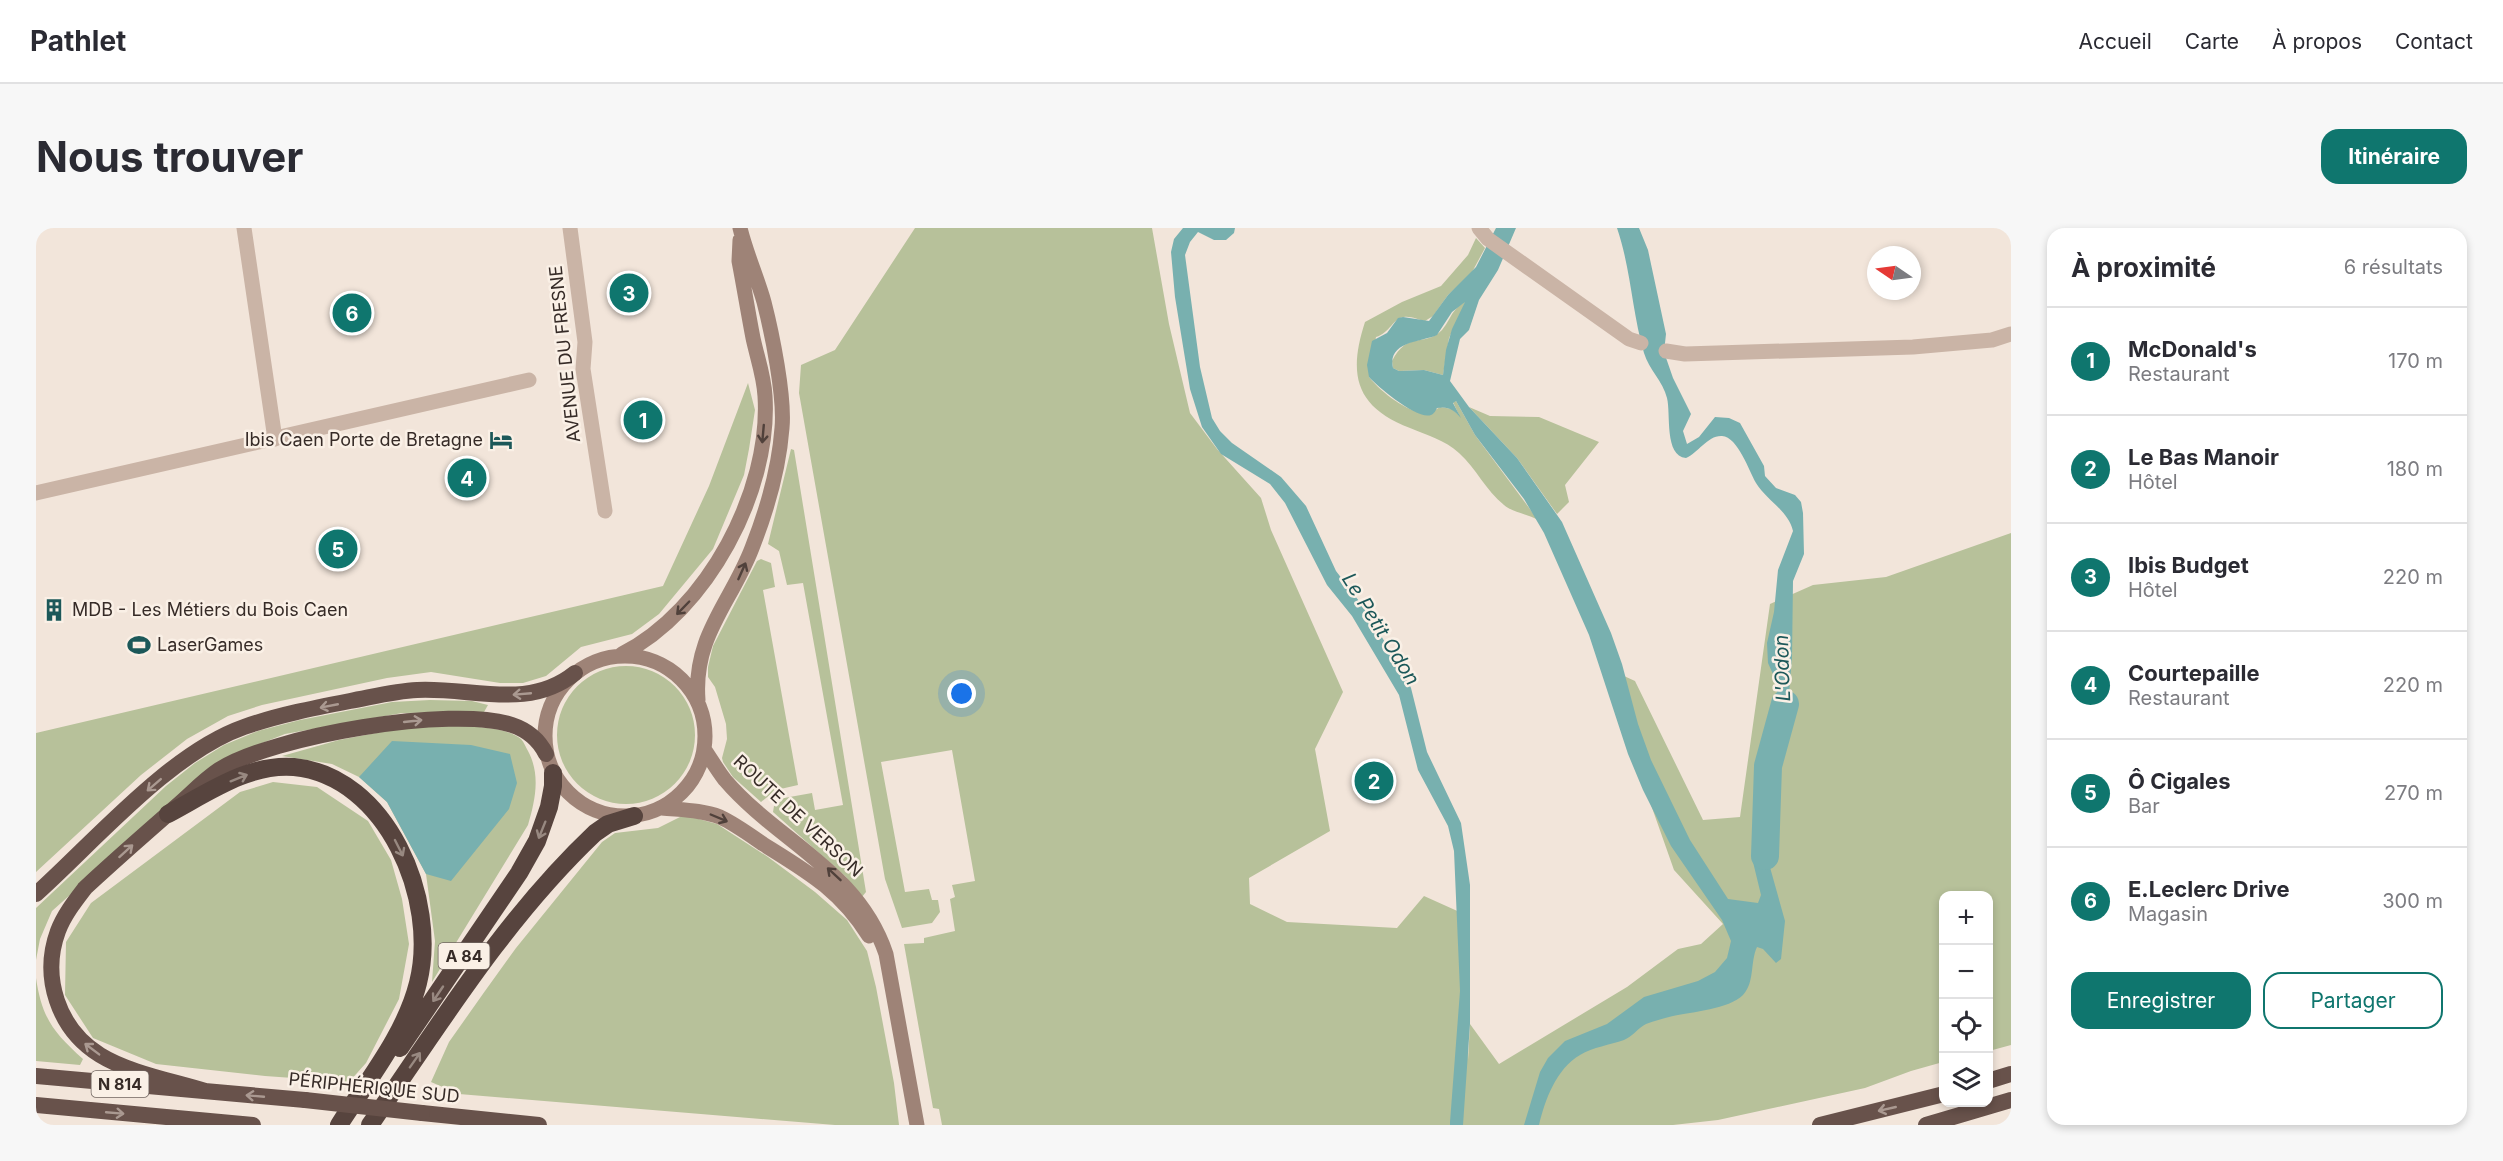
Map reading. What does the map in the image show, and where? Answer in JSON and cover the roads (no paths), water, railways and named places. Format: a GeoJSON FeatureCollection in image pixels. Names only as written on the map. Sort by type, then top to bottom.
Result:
{"type":"FeatureCollection","features":[{"type":"Feature","properties":{"kind":"highway"},"geometry":{"type":"LineString","coordinates":[[36,894],[156,782],[188,757],[242,727],[279,716],[416,690],[502,695],[531,693],[561,684],[575,673]]}},
{"type":"Feature","properties":{"kind":"highway"},"geometry":{"type":"LineString","coordinates":[[205,1091],[124,1066],[101,1056],[79,1039],[66,1022],[51,982],[53,946],[58,929],[69,908],[85,888],[217,771],[251,754],[326,734],[410,720],[472,718],[513,725],[532,736],[546,754]]}},
{"type":"Feature","properties":{"kind":"highway"},"geometry":{"type":"LineString","coordinates":[[168,814],[238,777],[267,768],[295,767],[329,777],[352,789],[372,808],[390,831],[410,870],[420,912],[422,960],[418,983],[404,1021],[339,1125]]}},
{"type":"Feature","properties":{"kind":"highway","name":"A 84"},"geometry":{"type":"LineString","coordinates":[[345,1125],[436,997],[519,873],[544,826],[553,786],[553,773]]}},
{"type":"Feature","properties":{"kind":"highway","name":"A 84"},"geometry":{"type":"LineString","coordinates":[[370,1125],[481,965],[522,912],[595,833],[608,824],[634,816]]}},
{"type":"Feature","properties":{"kind":"highway"},"geometry":{"type":"LineString","coordinates":[[1993,1080],[2011,1074]]}},
{"type":"Feature","properties":{"kind":"highway","name":"N 814"},"geometry":{"type":"LineString","coordinates":[[36,1076],[205,1091]]}},
{"type":"Feature","properties":{"kind":"highway","name":"PÉRIPHÉRIQUE SUD"},"geometry":{"type":"LineString","coordinates":[[205,1091],[539,1125]]}},
{"type":"Feature","properties":{"kind":"highway"},"geometry":{"type":"LineString","coordinates":[[1820,1125],[1939,1095]]}},
{"type":"Feature","properties":{"kind":"highway"},"geometry":{"type":"LineString","coordinates":[[1926,1125],[2011,1101]]}},
{"type":"Feature","properties":{"kind":"highway","name":"N 814"},"geometry":{"type":"LineString","coordinates":[[36,1106],[252,1125]]}},
{"type":"Feature","properties":{"kind":"main road"},"geometry":{"type":"LineString","coordinates":[[620,656],[639,646],[665,627],[691,600],[709,576],[741,516],[755,476],[762,445],[765,394],[739,261],[740,229]]}},
{"type":"Feature","properties":{"kind":"main road"},"geometry":{"type":"LineString","coordinates":[[698,703],[681,679],[657,662],[639,657],[603,658],[575,673],[562,686],[549,709],[544,736],[546,754],[553,773],[573,798],[587,807],[602,814],[634,816],[662,808],[678,797],[690,783],[699,767],[704,749],[705,725],[698,703],[697,682],[700,655],[753,547],[775,474],[783,426],[782,406],[766,311],[740,229]]}},
{"type":"Feature","properties":{"kind":"main road","name":"ROUTE DE VERSON"},"geometry":{"type":"LineString","coordinates":[[704,749],[725,780],[847,887],[864,908],[882,940],[917,1125]]}},
{"type":"Feature","properties":{"kind":"main road","name":"ROUTE DE VERSON"},"geometry":{"type":"LineString","coordinates":[[662,808],[701,811],[721,818],[823,882],[860,922],[890,979]]}},
{"type":"Feature","properties":{"kind":"street"},"geometry":{"type":"LineString","coordinates":[[244,228],[275,438]]}},
{"type":"Feature","properties":{"kind":"street","name":"AVENUE DU FRESNE"},"geometry":{"type":"LineString","coordinates":[[570,228],[585,342],[583,369],[605,511]]}},
{"type":"Feature","properties":{"kind":"street"},"geometry":{"type":"LineString","coordinates":[[1484,233],[1629,339],[1641,343]]}},
{"type":"Feature","properties":{"kind":"street"},"geometry":{"type":"LineString","coordinates":[[1666,351],[1685,354],[1913,347],[1992,340],[2011,334]]}},
{"type":"Feature","properties":{"kind":"street"},"geometry":{"type":"LineString","coordinates":[[36,493],[529,380]]}},
{"type":"Feature","properties":{"kind":"water"},"geometry":{"type":"Polygon","coordinates":[[[1183,228],[1235,228],[1234,233],[1226,240],[1214,240],[1198,232],[1190,242],[1185,255],[1200,367],[1212,418],[1220,431],[1232,443],[1281,477],[1306,506],[1336,571],[1362,605],[1404,673],[1411,688],[1427,752],[1461,823],[1470,885],[1470,1024],[1463,1125],[1450,1125],[1460,991],[1454,851],[1448,826],[1418,770],[1399,695],[1352,616],[1327,585],[1285,503],[1270,484],[1221,454],[1202,427],[1190,389],[1175,297],[1171,252],[1174,239],[1183,228]]]}},
{"type":"Feature","properties":{"kind":"water"},"geometry":{"type":"Polygon","coordinates":[[[1496,228],[1516,228],[1498,270],[1479,300],[1469,330],[1460,339],[1450,381],[1469,407],[1517,458],[1562,522],[1611,633],[1651,760],[1690,840],[1728,899],[1758,903],[1761,895],[1753,862],[1759,767],[1761,749],[1777,699],[1777,683],[1768,663],[1767,643],[1774,612],[1778,570],[1793,531],[1787,517],[1756,483],[1738,448],[1728,438],[1717,436],[1712,438],[1686,458],[1679,456],[1674,450],[1671,442],[1667,398],[1644,353],[1617,228],[1639,228],[1648,250],[1666,334],[1664,352],[1673,378],[1691,414],[1683,431],[1687,444],[1699,437],[1715,417],[1729,418],[1740,423],[1764,466],[1765,476],[1776,488],[1795,495],[1801,502],[1803,513],[1804,554],[1793,581],[1792,657],[1788,707],[1784,723],[1772,743],[1767,764],[1766,853],[1785,921],[1781,959],[1776,963],[1763,949],[1757,947],[1747,990],[1737,1000],[1720,1007],[1649,1023],[1624,1040],[1580,1055],[1564,1068],[1558,1077],[1548,1096],[1539,1125],[1524,1125],[1540,1072],[1548,1058],[1565,1041],[1607,1024],[1644,997],[1698,981],[1715,972],[1727,958],[1731,941],[1722,920],[1671,846],[1643,790],[1628,754],[1589,635],[1544,533],[1524,499],[1475,435],[1456,401],[1453,403],[1461,418],[1448,408],[1437,408],[1432,414],[1417,413],[1398,402],[1369,377],[1367,365],[1372,341],[1387,333],[1398,318],[1429,321],[1448,295],[1476,267],[1496,228]],[[1465,302],[1452,312],[1437,335],[1407,344],[1395,352],[1393,368],[1399,371],[1424,370],[1443,375],[1446,350],[1452,329],[1465,302]]]}},
{"type":"Feature","properties":{"kind":"water"},"geometry":{"type":"Polygon","coordinates":[[[392,741],[471,745],[510,754],[517,783],[509,809],[451,881],[426,874],[387,802],[359,777],[392,741]]]}},
{"type":"Feature","properties":{"kind":"waterway","name":"L'Odon"},"geometry":{"type":"LineString","coordinates":[[1765,856],[1768,766],[1785,704]]}},
{"type":"Feature","properties":{"kind":"place","name":"Ibis Budget"},"geometry":{"type":"Point","coordinates":[629,293]}},
{"type":"Feature","properties":{"kind":"place","name":"E.Leclerc Drive"},"geometry":{"type":"Point","coordinates":[352,313]}},
{"type":"Feature","properties":{"kind":"place","name":"McDonald's"},"geometry":{"type":"Point","coordinates":[643,420]}},
{"type":"Feature","properties":{"kind":"place","name":"Ibis Caen Porte de Bretagne"},"geometry":{"type":"Point","coordinates":[501,440]}},
{"type":"Feature","properties":{"kind":"place","name":"Courtepaille"},"geometry":{"type":"Point","coordinates":[467,478]}},
{"type":"Feature","properties":{"kind":"place","name":"Ô Cigales"},"geometry":{"type":"Point","coordinates":[338,549]}},
{"type":"Feature","properties":{"kind":"place","name":"MDB - Les Métiers du Bois Caen"},"geometry":{"type":"Point","coordinates":[54,610]}},
{"type":"Feature","properties":{"kind":"place","name":"LaserGames"},"geometry":{"type":"Point","coordinates":[139,645]}},
{"type":"Feature","properties":{"kind":"place","name":"Le Bas Manoir"},"geometry":{"type":"Point","coordinates":[1374,781]}},
{"type":"Feature","properties":{"kind":"water label","name":"Le Petit Odon"},"geometry":{"type":"Point","coordinates":[1381,629]}}]}
